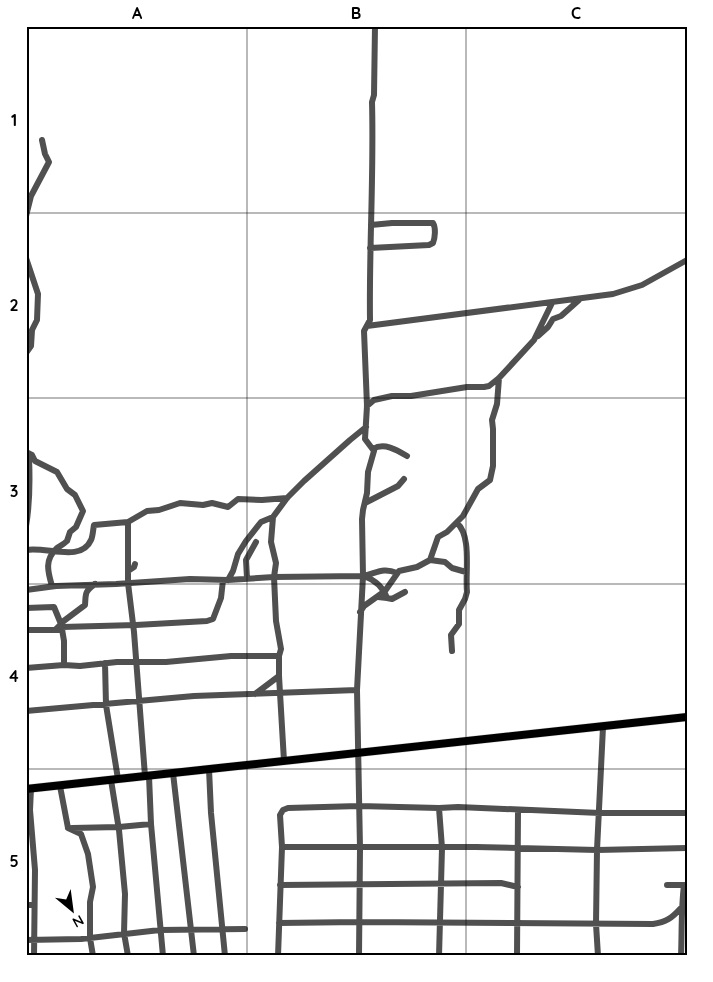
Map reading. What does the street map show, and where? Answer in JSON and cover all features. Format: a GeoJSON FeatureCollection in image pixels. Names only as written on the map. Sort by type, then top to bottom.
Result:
{"type":"FeatureCollection","features":[{"type":"Feature","properties":{"kind":"main road"},"geometry":{"type":"LineString","coordinates":[[29,789],[687,717]]}},
{"type":"Feature","properties":{"kind":"street"},"geometry":{"type":"LineString","coordinates":[[374,450],[366,440],[367,406],[364,331],[370,320],[373,160],[372,102],[374,96],[375,26]]}},
{"type":"Feature","properties":{"kind":"street"},"geometry":{"type":"LineString","coordinates":[[26,216],[31,196],[49,162],[42,140]]}},
{"type":"Feature","properties":{"kind":"street"},"geometry":{"type":"LineString","coordinates":[[370,248],[430,245],[434,240],[435,226],[433,223],[371,225]]}},
{"type":"Feature","properties":{"kind":"street"},"geometry":{"type":"LineString","coordinates":[[26,258],[38,294],[37,320],[32,330],[31,346],[26,352]]}},
{"type":"Feature","properties":{"kind":"street"},"geometry":{"type":"LineString","coordinates":[[367,326],[552,303],[628,290],[655,278],[687,260]]}},
{"type":"Feature","properties":{"kind":"street"},"geometry":{"type":"LineString","coordinates":[[367,406],[374,400],[392,396],[411,396],[467,387],[484,388],[499,378],[548,327],[553,319],[561,316],[580,299]]}},
{"type":"Feature","properties":{"kind":"street"},"geometry":{"type":"LineString","coordinates":[[534,340],[552,303]]}},
{"type":"Feature","properties":{"kind":"street"},"geometry":{"type":"LineString","coordinates":[[430,560],[438,537],[466,514],[478,489],[490,480],[493,466],[492,420],[498,400],[499,378]]}},
{"type":"Feature","properties":{"kind":"street"},"geometry":{"type":"LineString","coordinates":[[26,630],[193,623],[213,619],[225,580],[233,571],[238,554],[246,541],[261,522],[273,517],[287,498],[366,427]]}},
{"type":"Feature","properties":{"kind":"street"},"geometry":{"type":"LineString","coordinates":[[359,956],[360,848],[357,690],[363,576],[362,519],[367,493],[368,472],[374,450],[381,446],[407,456]]}},
{"type":"Feature","properties":{"kind":"street"},"geometry":{"type":"LineString","coordinates":[[26,452],[32,455],[35,461],[57,472],[66,489],[75,495],[82,509],[78,524],[70,532],[67,541],[55,550],[49,559],[47,565],[52,586]]}},
{"type":"Feature","properties":{"kind":"street"},"geometry":{"type":"LineString","coordinates":[[26,457],[29,458],[30,488],[26,526]]}},
{"type":"Feature","properties":{"kind":"street"},"geometry":{"type":"LineString","coordinates":[[365,503],[398,486],[404,479]]}},
{"type":"Feature","properties":{"kind":"street"},"geometry":{"type":"LineString","coordinates":[[26,550],[55,550],[68,553],[86,548],[91,540],[94,525],[128,522],[147,512],[180,503],[203,505],[212,503],[227,507],[238,499],[287,498]]}},
{"type":"Feature","properties":{"kind":"street"},"geometry":{"type":"LineString","coordinates":[[273,517],[271,542],[276,563],[274,577],[276,621],[281,649],[279,676],[284,761]]}},
{"type":"Feature","properties":{"kind":"street"},"geometry":{"type":"LineString","coordinates":[[128,522],[128,583],[163,956]]}},
{"type":"Feature","properties":{"kind":"street"},"geometry":{"type":"LineString","coordinates":[[452,650],[450,635],[459,624],[459,610],[467,592],[465,540],[462,528],[457,523]]}},
{"type":"Feature","properties":{"kind":"street"},"geometry":{"type":"LineString","coordinates":[[247,578],[246,560],[256,542]]}},
{"type":"Feature","properties":{"kind":"street"},"geometry":{"type":"LineString","coordinates":[[360,612],[364,606],[386,594],[397,573],[405,569],[417,567],[430,560],[444,562],[452,568],[466,572]]}},
{"type":"Feature","properties":{"kind":"street"},"geometry":{"type":"LineString","coordinates":[[128,571],[135,564]]}},
{"type":"Feature","properties":{"kind":"street"},"geometry":{"type":"LineString","coordinates":[[26,590],[52,586],[190,579],[225,580],[274,577],[363,576],[384,569],[397,573]]}},
{"type":"Feature","properties":{"kind":"street"},"geometry":{"type":"LineString","coordinates":[[363,576],[378,583],[392,599],[405,592]]}},
{"type":"Feature","properties":{"kind":"street"},"geometry":{"type":"LineString","coordinates":[[64,665],[62,622],[85,605],[85,595],[89,588],[95,584]]}},
{"type":"Feature","properties":{"kind":"street"},"geometry":{"type":"LineString","coordinates":[[26,608],[53,606],[61,628]]}},
{"type":"Feature","properties":{"kind":"street"},"geometry":{"type":"LineString","coordinates":[[26,668],[231,656],[279,656]]}},
{"type":"Feature","properties":{"kind":"street"},"geometry":{"type":"LineString","coordinates":[[105,663],[106,705],[126,894],[124,933],[128,956]]}},
{"type":"Feature","properties":{"kind":"street"},"geometry":{"type":"LineString","coordinates":[[255,694],[279,676]]}},
{"type":"Feature","properties":{"kind":"street"},"geometry":{"type":"LineString","coordinates":[[26,711],[194,696],[357,690]]}},
{"type":"Feature","properties":{"kind":"street"},"geometry":{"type":"LineString","coordinates":[[598,956],[596,924],[597,850],[603,727]]}},
{"type":"Feature","properties":{"kind":"street"},"geometry":{"type":"LineString","coordinates":[[209,769],[211,813],[219,879],[225,956]]}},
{"type":"Feature","properties":{"kind":"street"},"geometry":{"type":"LineString","coordinates":[[173,773],[194,956]]}},
{"type":"Feature","properties":{"kind":"street"},"geometry":{"type":"LineString","coordinates":[[60,786],[68,828]]}},
{"type":"Feature","properties":{"kind":"street"},"geometry":{"type":"LineString","coordinates":[[29,789],[35,870],[34,956]]}},
{"type":"Feature","properties":{"kind":"street"},"geometry":{"type":"LineString","coordinates":[[278,956],[282,847],[280,815],[283,810],[293,807],[359,806],[458,807],[600,813],[687,813]]}},
{"type":"Feature","properties":{"kind":"street"},"geometry":{"type":"LineString","coordinates":[[438,808],[442,848],[438,956]]}},
{"type":"Feature","properties":{"kind":"street"},"geometry":{"type":"LineString","coordinates":[[517,956],[518,810]]}},
{"type":"Feature","properties":{"kind":"street"},"geometry":{"type":"LineString","coordinates":[[68,828],[151,824]]}},
{"type":"Feature","properties":{"kind":"street"},"geometry":{"type":"LineString","coordinates":[[68,828],[81,834],[88,854],[93,887],[90,902],[90,938],[94,956]]}},
{"type":"Feature","properties":{"kind":"street"},"geometry":{"type":"LineString","coordinates":[[282,847],[597,850],[687,848]]}},
{"type":"Feature","properties":{"kind":"street"},"geometry":{"type":"LineString","coordinates":[[510,884],[516,881],[518,876]]}},
{"type":"Feature","properties":{"kind":"street"},"geometry":{"type":"LineString","coordinates":[[280,885],[501,883],[518,887]]}},
{"type":"Feature","properties":{"kind":"street"},"geometry":{"type":"LineString","coordinates":[[667,885],[685,885],[680,909],[684,931],[681,956]]}},
{"type":"Feature","properties":{"kind":"street"},"geometry":{"type":"LineString","coordinates":[[26,905],[34,905]]}},
{"type":"Feature","properties":{"kind":"street"},"geometry":{"type":"LineString","coordinates":[[279,923],[653,924],[665,922],[672,918],[680,909]]}},
{"type":"Feature","properties":{"kind":"street"},"geometry":{"type":"LineString","coordinates":[[26,940],[90,938],[160,930],[245,928]]}}]}
